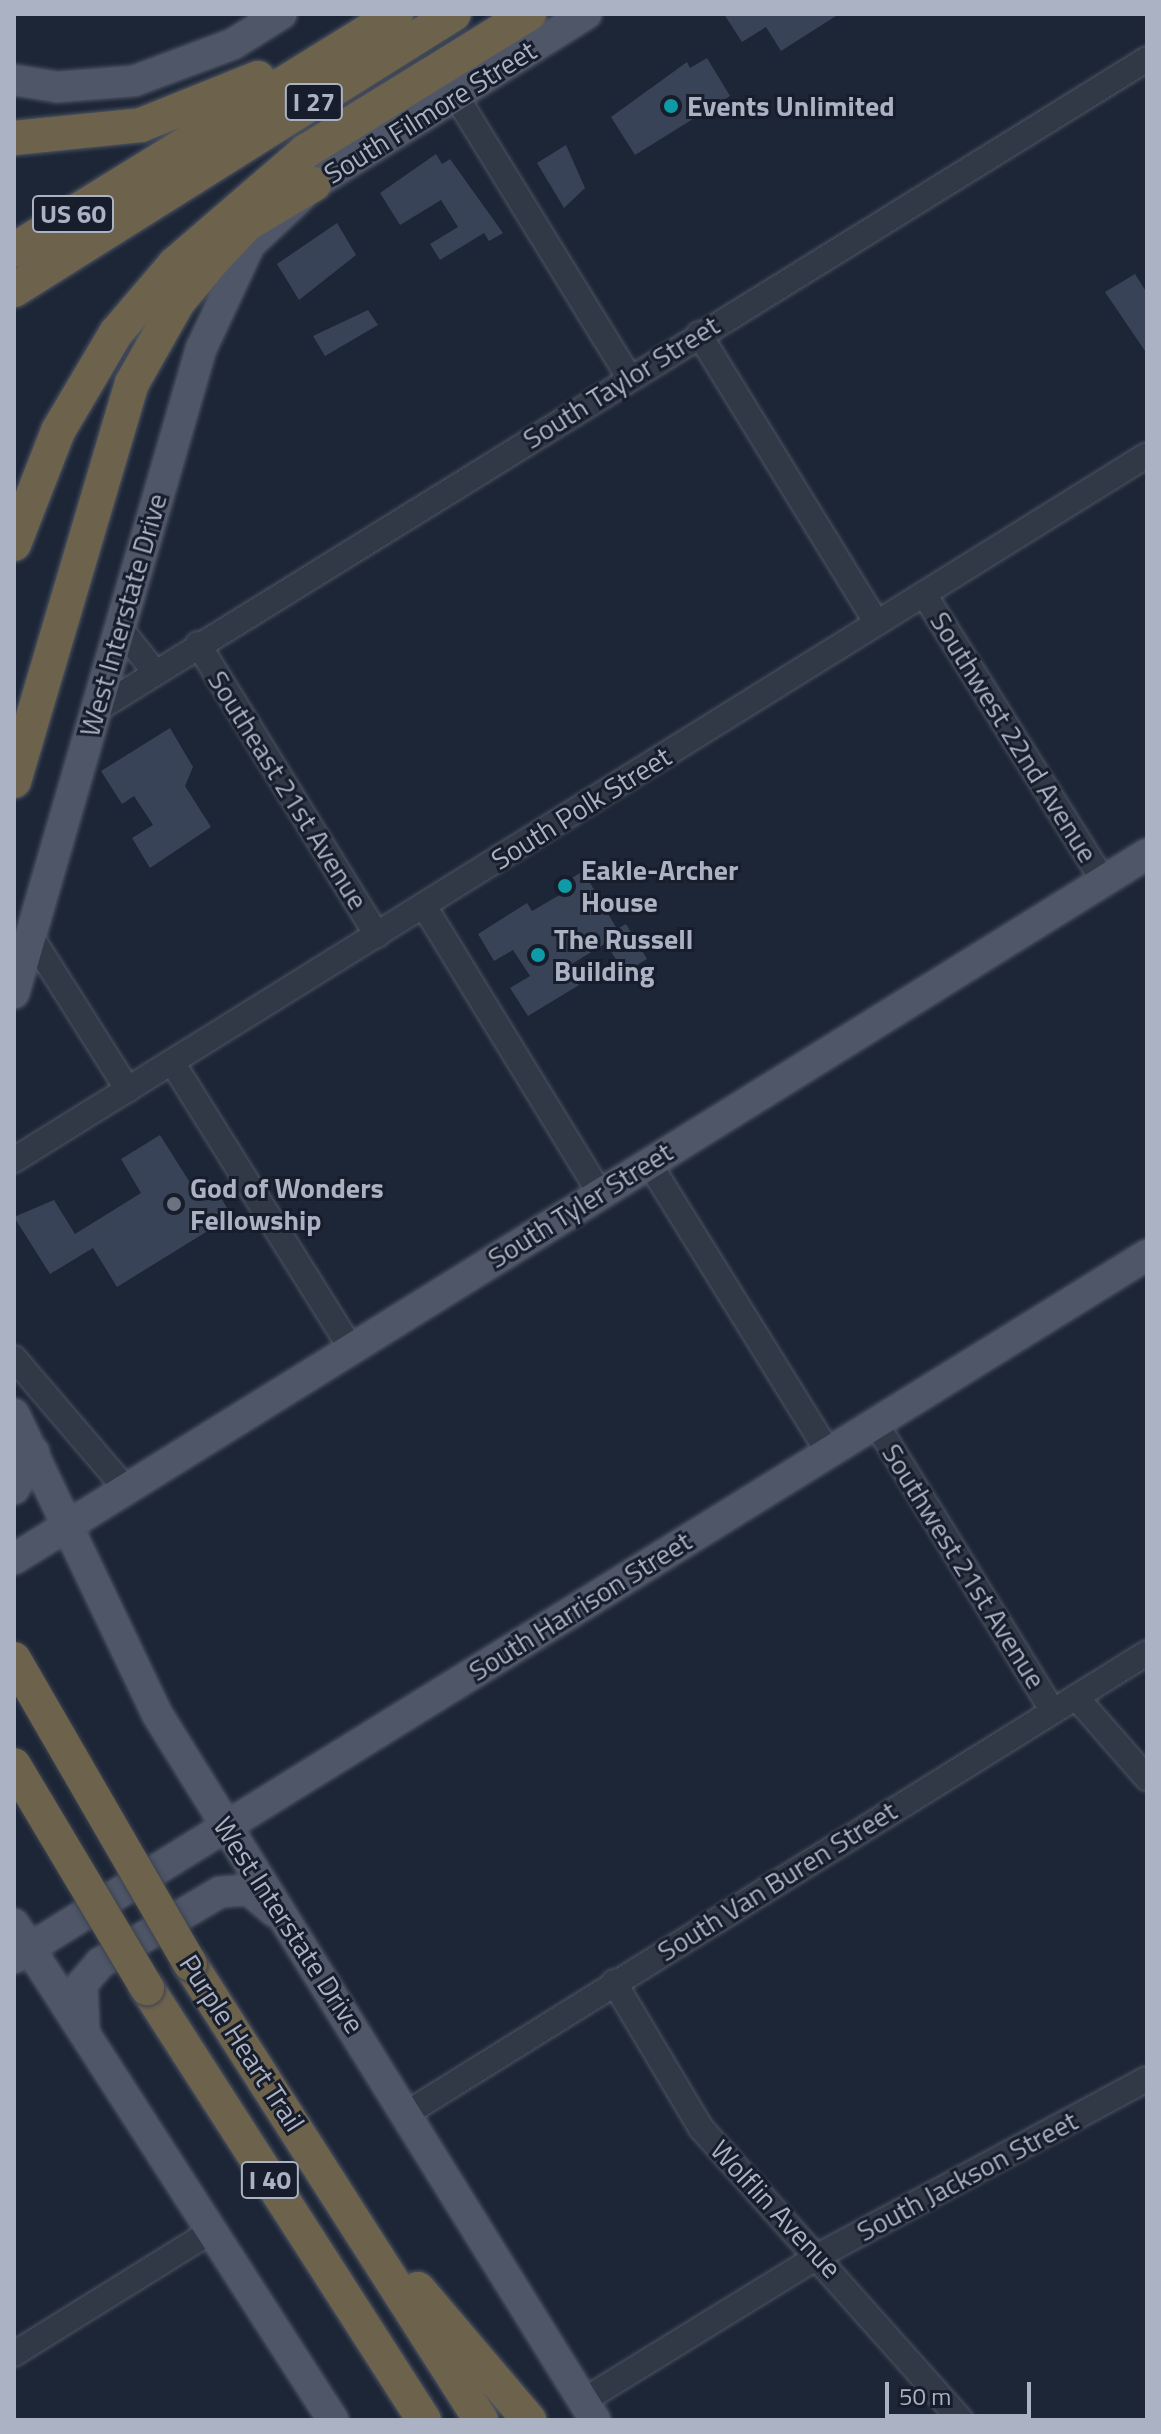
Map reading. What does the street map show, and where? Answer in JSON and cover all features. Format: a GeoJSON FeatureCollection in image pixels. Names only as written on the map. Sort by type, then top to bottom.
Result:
{"type":"FeatureCollection","features":[{"type":"Feature","properties":{"kind":"highway"},"geometry":{"type":"LineString","coordinates":[[14,542],[65,419],[116,333],[175,264],[306,151],[529,14]]}},
{"type":"Feature","properties":{"kind":"highway","name":"I 27"},"geometry":{"type":"LineString","coordinates":[[14,290],[453,15]]}},
{"type":"Feature","properties":{"kind":"highway"},"geometry":{"type":"LineString","coordinates":[[14,138],[141,125],[391,17]]}},
{"type":"Feature","properties":{"kind":"highway","name":"US 60"},"geometry":{"type":"LineString","coordinates":[[14,250],[391,17]]}},
{"type":"Feature","properties":{"kind":"highway"},"geometry":{"type":"LineString","coordinates":[[14,781],[114,428],[138,372],[178,302],[214,259],[247,224],[314,184]]}},
{"type":"Feature","properties":{"kind":"highway","name":"Purple Heart Trail"},"geometry":{"type":"LineString","coordinates":[[14,1659],[190,1964],[481,2420]]}},
{"type":"Feature","properties":{"kind":"highway","name":"Purple Heart Trail"},"geometry":{"type":"LineString","coordinates":[[14,1765],[147,1988],[393,2371],[421,2420]]}},
{"type":"Feature","properties":{"kind":"highway"},"geometry":{"type":"LineString","coordinates":[[347,2207],[529,2420]]}},
{"type":"Feature","properties":{"kind":"main road"},"geometry":{"type":"LineString","coordinates":[[14,80],[57,87],[146,78],[233,44],[281,14]]}},
{"type":"Feature","properties":{"kind":"main road","name":"South Filmore Street"},"geometry":{"type":"LineString","coordinates":[[250,244],[314,184],[586,14]]}},
{"type":"Feature","properties":{"kind":"main road","name":"West Interstate Drive"},"geometry":{"type":"LineString","coordinates":[[14,993],[201,349],[250,244]]}},
{"type":"Feature","properties":{"kind":"main road","name":"South Tyler Street"},"geometry":{"type":"LineString","coordinates":[[14,1559],[350,1347],[1147,854]]}},
{"type":"Feature","properties":{"kind":"main road","name":"South Harrison Street"},"geometry":{"type":"LineString","coordinates":[[19,1943],[224,1828],[1147,1255]]}},
{"type":"Feature","properties":{"kind":"main road","name":"West Interstate Drive"},"geometry":{"type":"LineString","coordinates":[[14,1414],[157,1714],[224,1828],[291,1925],[409,2112],[589,2411]]}},
{"type":"Feature","properties":{"kind":"main road"},"geometry":{"type":"LineString","coordinates":[[14,1489],[34,1452]]}},
{"type":"Feature","properties":{"kind":"main road"},"geometry":{"type":"LineString","coordinates":[[84,2030],[82,1984],[100,1963],[220,1892],[249,1890],[291,1925]]}},
{"type":"Feature","properties":{"kind":"main road"},"geometry":{"type":"LineString","coordinates":[[19,1943],[84,2030],[210,2232],[333,2420]]}},
{"type":"Feature","properties":{"kind":"street","name":"South Taylor Street"},"geometry":{"type":"LineString","coordinates":[[98,709],[154,671],[1147,59]]}},
{"type":"Feature","properties":{"kind":"street"},"geometry":{"type":"LineString","coordinates":[[456,96],[629,377]]}},
{"type":"Feature","properties":{"kind":"street"},"geometry":{"type":"LineString","coordinates":[[699,334],[877,623]]}},
{"type":"Feature","properties":{"kind":"street","name":"South Polk Street"},"geometry":{"type":"LineString","coordinates":[[14,1160],[1147,455]]}},
{"type":"Feature","properties":{"kind":"street","name":"Southwest 22nd Avenue"},"geometry":{"type":"LineString","coordinates":[[924,594],[1103,880]]}},
{"type":"Feature","properties":{"kind":"street"},"geometry":{"type":"LineString","coordinates":[[119,627],[154,671]]}},
{"type":"Feature","properties":{"kind":"street","name":"Southeast 21st Avenue"},"geometry":{"type":"LineString","coordinates":[[198,644],[377,935]]}},
{"type":"Feature","properties":{"kind":"street"},"geometry":{"type":"LineString","coordinates":[[424,906],[600,1193]]}},
{"type":"Feature","properties":{"kind":"street"},"geometry":{"type":"LineString","coordinates":[[30,935],[128,1090]]}},
{"type":"Feature","properties":{"kind":"street"},"geometry":{"type":"LineString","coordinates":[[172,1062],[350,1347]]}},
{"type":"Feature","properties":{"kind":"street"},"geometry":{"type":"LineString","coordinates":[[649,1163],[828,1452]]}},
{"type":"Feature","properties":{"kind":"street"},"geometry":{"type":"LineString","coordinates":[[14,1358],[125,1488]]}},
{"type":"Feature","properties":{"kind":"street","name":"Southwest 21st Avenue"},"geometry":{"type":"LineString","coordinates":[[875,1422],[1053,1711]]}},
{"type":"Feature","properties":{"kind":"street","name":"South Van Buren Street"},"geometry":{"type":"LineString","coordinates":[[409,2112],[1147,1653]]}},
{"type":"Feature","properties":{"kind":"street","name":"Southwest 21st Avenue"},"geometry":{"type":"LineString","coordinates":[[1076,1697],[1147,1778]]}},
{"type":"Feature","properties":{"kind":"street","name":"Wolflin Avenue"},"geometry":{"type":"LineString","coordinates":[[614,1982],[701,2128],[820,2255],[961,2420]]}},
{"type":"Feature","properties":{"kind":"street","name":"South Jackson Street"},"geometry":{"type":"LineString","coordinates":[[589,2411],[820,2255],[1147,2079]]}},
{"type":"Feature","properties":{"kind":"street"},"geometry":{"type":"LineString","coordinates":[[14,2354],[210,2232]]}},
{"type":"Feature","properties":{"kind":"building"},"geometry":{"type":"Polygon","coordinates":[[[724,14],[839,14],[781,51],[766,27],[742,42],[724,14]]]}},
{"type":"Feature","properties":{"kind":"building","name":"Events Unlimited"},"geometry":{"type":"Polygon","coordinates":[[[707,58],[730,96],[635,155],[611,117],[687,62],[690,68],[707,58]]]}},
{"type":"Feature","properties":{"kind":"building"},"geometry":{"type":"Polygon","coordinates":[[[566,145],[585,188],[564,208],[537,163],[566,145]]]}},
{"type":"Feature","properties":{"kind":"building"},"geometry":{"type":"Polygon","coordinates":[[[436,154],[442,164],[450,159],[503,233],[489,241],[484,233],[440,260],[430,244],[458,227],[441,200],[400,225],[380,193],[436,154]]]}},
{"type":"Feature","properties":{"kind":"building"},"geometry":{"type":"Polygon","coordinates":[[[337,223],[356,255],[299,300],[277,264],[337,223]]]}},
{"type":"Feature","properties":{"kind":"building"},"geometry":{"type":"Polygon","coordinates":[[[1135,274],[1147,293],[1147,354],[1105,292],[1135,274]]]}},
{"type":"Feature","properties":{"kind":"building"},"geometry":{"type":"Polygon","coordinates":[[[368,310],[378,325],[325,356],[313,336],[368,310]]]}},
{"type":"Feature","properties":{"kind":"building"},"geometry":{"type":"Polygon","coordinates":[[[170,728],[193,767],[185,786],[211,827],[150,868],[132,838],[153,825],[134,796],[122,804],[101,771],[170,728]]]}},
{"type":"Feature","properties":{"kind":"building"},"geometry":{"type":"Polygon","coordinates":[[[583,871],[617,929],[626,924],[647,959],[624,973],[606,943],[567,967],[579,985],[528,1016],[510,988],[530,976],[513,950],[494,961],[478,934],[527,903],[532,911],[563,893],[559,886],[583,871]]]}},
{"type":"Feature","properties":{"kind":"building","name":"God of Wonders Fellowship"},"geometry":{"type":"Polygon","coordinates":[[[160,1135],[189,1181],[210,1180],[232,1216],[117,1287],[93,1248],[50,1274],[14,1217],[54,1200],[75,1234],[141,1193],[121,1159],[160,1135]]]}},
{"type":"Feature","properties":{"kind":"place","name":"Events Unlimited"},"geometry":{"type":"Point","coordinates":[671,106]}},
{"type":"Feature","properties":{"kind":"place","name":"Eakle-Archer House"},"geometry":{"type":"Point","coordinates":[565,886]}},
{"type":"Feature","properties":{"kind":"place","name":"The Russell Building"},"geometry":{"type":"Point","coordinates":[538,955]}},
{"type":"Feature","properties":{"kind":"place","name":"God of Wonders Fellowship"},"geometry":{"type":"Point","coordinates":[174,1204]}}]}
